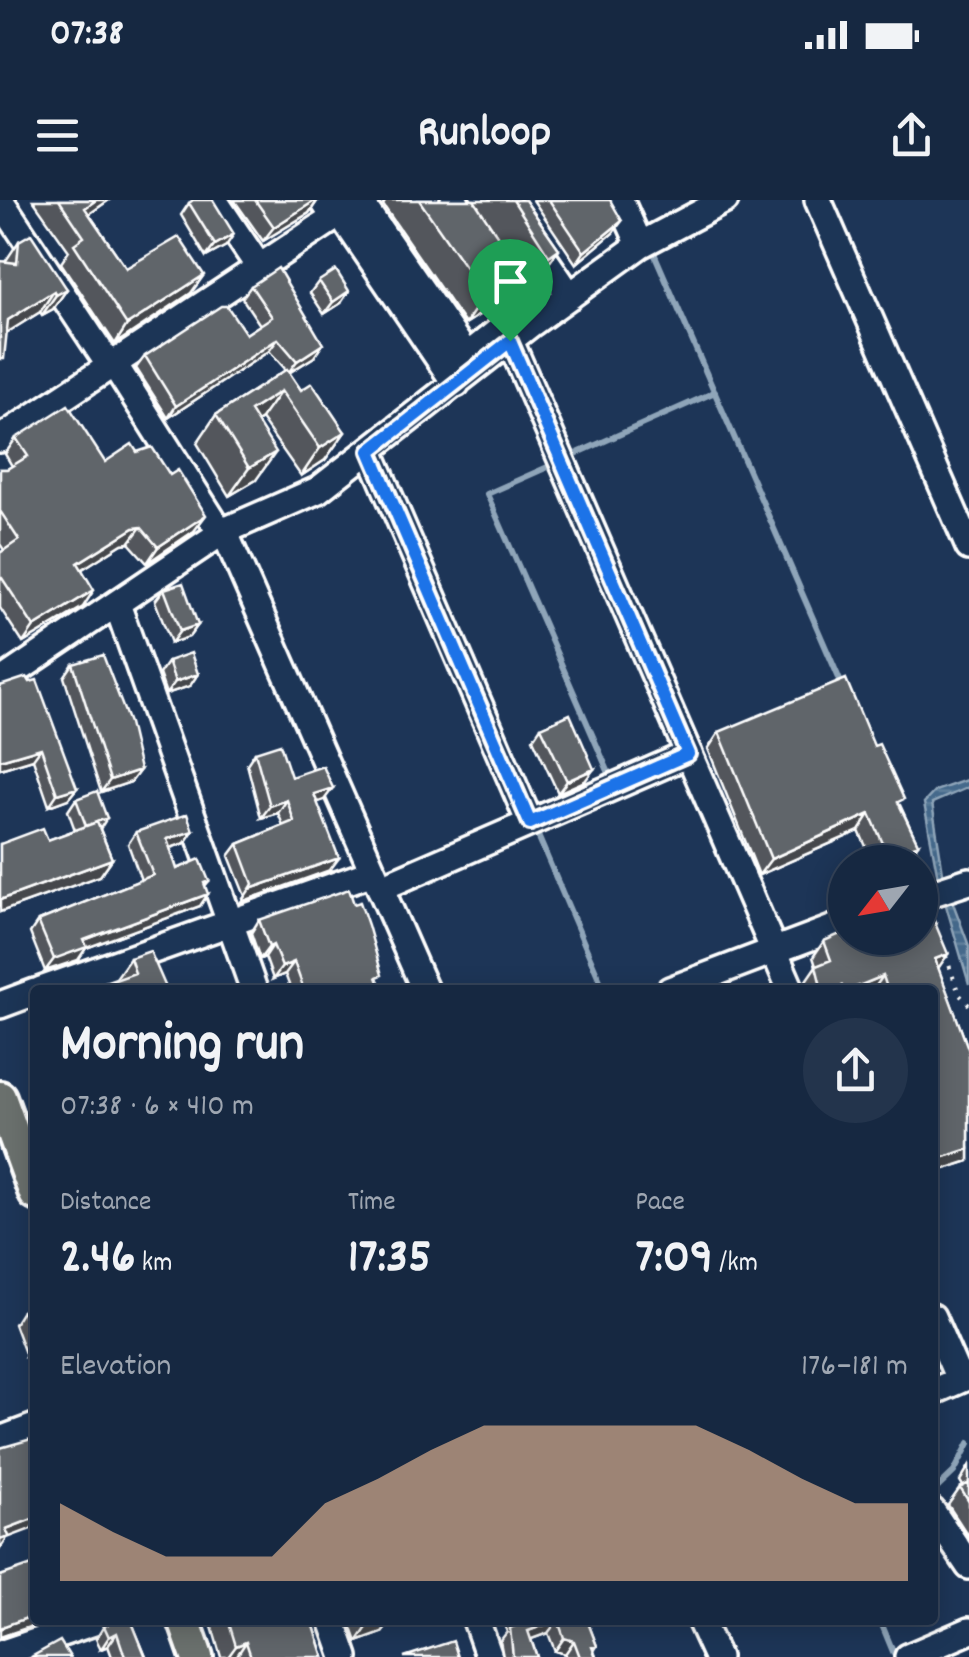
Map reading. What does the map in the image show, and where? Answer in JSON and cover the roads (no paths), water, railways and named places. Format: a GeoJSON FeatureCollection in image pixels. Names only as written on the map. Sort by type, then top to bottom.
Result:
{"type":"FeatureCollection","features":[{"type":"Feature","properties":{"kind":"main road"},"geometry":{"type":"LineString","coordinates":[[0,1097],[30,1180]]}},
{"type":"Feature","properties":{"kind":"main road"},"geometry":{"type":"LineString","coordinates":[[186,1625],[197,1657]]}},
{"type":"Feature","properties":{"kind":"street"},"geometry":{"type":"LineString","coordinates":[[0,200],[222,532],[423,985]]}},
{"type":"Feature","properties":{"kind":"street"},"geometry":{"type":"LineString","coordinates":[[214,200],[259,267]]}},
{"type":"Feature","properties":{"kind":"street"},"geometry":{"type":"LineString","coordinates":[[0,438],[259,267],[328,208],[360,200],[466,356],[524,310],[454,200]]}},
{"type":"Feature","properties":{"kind":"street"},"geometry":{"type":"LineString","coordinates":[[504,200],[570,296]]}},
{"type":"Feature","properties":{"kind":"street"},"geometry":{"type":"LineString","coordinates":[[620,200],[640,245]]}},
{"type":"Feature","properties":{"kind":"street"},"geometry":{"type":"LineString","coordinates":[[0,682],[118,606],[222,532],[318,490],[640,245],[726,200]]}},
{"type":"Feature","properties":{"kind":"street"},"geometry":{"type":"LineString","coordinates":[[818,200],[969,547]]}},
{"type":"Feature","properties":{"kind":"street"},"geometry":{"type":"LineString","coordinates":[[328,208],[344,219],[456,384]]}},
{"type":"Feature","properties":{"kind":"street"},"geometry":{"type":"LineString","coordinates":[[510,341],[789,985]]}},
{"type":"Feature","properties":{"kind":"street"},"geometry":{"type":"LineString","coordinates":[[370,451],[530,823]]}},
{"type":"Feature","properties":{"kind":"street"},"geometry":{"type":"LineString","coordinates":[[118,606],[252,985]]}},
{"type":"Feature","properties":{"kind":"street"},"geometry":{"type":"LineString","coordinates":[[72,985],[105,979],[230,924],[377,880],[530,823],[688,754]]}},
{"type":"Feature","properties":{"kind":"street"},"geometry":{"type":"LineString","coordinates":[[683,985],[828,930]]}},
{"type":"Feature","properties":{"kind":"street"},"geometry":{"type":"LineString","coordinates":[[0,1005],[30,994]]}},
{"type":"Feature","properties":{"kind":"street"},"geometry":{"type":"LineString","coordinates":[[938,1328],[964,1377],[938,1389]]}},
{"type":"Feature","properties":{"kind":"street"},"geometry":{"type":"LineString","coordinates":[[0,1440],[30,1429]]}},
{"type":"Feature","properties":{"kind":"street"},"geometry":{"type":"LineString","coordinates":[[938,1520],[969,1566]]}},
{"type":"Feature","properties":{"kind":"street"},"geometry":{"type":"LineString","coordinates":[[0,1654],[85,1625]]}},
{"type":"Feature","properties":{"kind":"street"},"geometry":{"type":"LineString","coordinates":[[334,1625],[346,1657]]}},
{"type":"Feature","properties":{"kind":"street"},"geometry":{"type":"LineString","coordinates":[[478,1625],[489,1657]]}},
{"type":"Feature","properties":{"kind":"street"},"geometry":{"type":"LineString","coordinates":[[702,1625],[717,1657]]}},
{"type":"Feature","properties":{"kind":"street"},"geometry":{"type":"LineString","coordinates":[[908,1657],[969,1631]]}},
{"type":"Feature","properties":{"kind":"water"},"geometry":{"type":"Polygon","coordinates":[[[969,779],[969,787],[932,803],[944,879],[969,946],[969,984],[938,878],[938,845],[932,845],[924,803],[935,791],[969,779]]]}},
{"type":"Feature","properties":{"kind":"waterway"},"geometry":{"type":"LineString","coordinates":[[654,253],[842,685]]}},
{"type":"Feature","properties":{"kind":"waterway"},"geometry":{"type":"LineString","coordinates":[[571,456],[715,392]]}},
{"type":"Feature","properties":{"kind":"waterway"},"geometry":{"type":"LineString","coordinates":[[550,466],[487,494],[612,780]]}},
{"type":"Feature","properties":{"kind":"waterway"},"geometry":{"type":"LineString","coordinates":[[541,828],[536,831],[602,985]]}},
{"type":"Feature","properties":{"kind":"waterway"},"geometry":{"type":"LineString","coordinates":[[938,1487],[954,1472],[969,1443]]}},
{"type":"Feature","properties":{"kind":"waterway"},"geometry":{"type":"LineString","coordinates":[[882,1625],[894,1654]]}}]}
